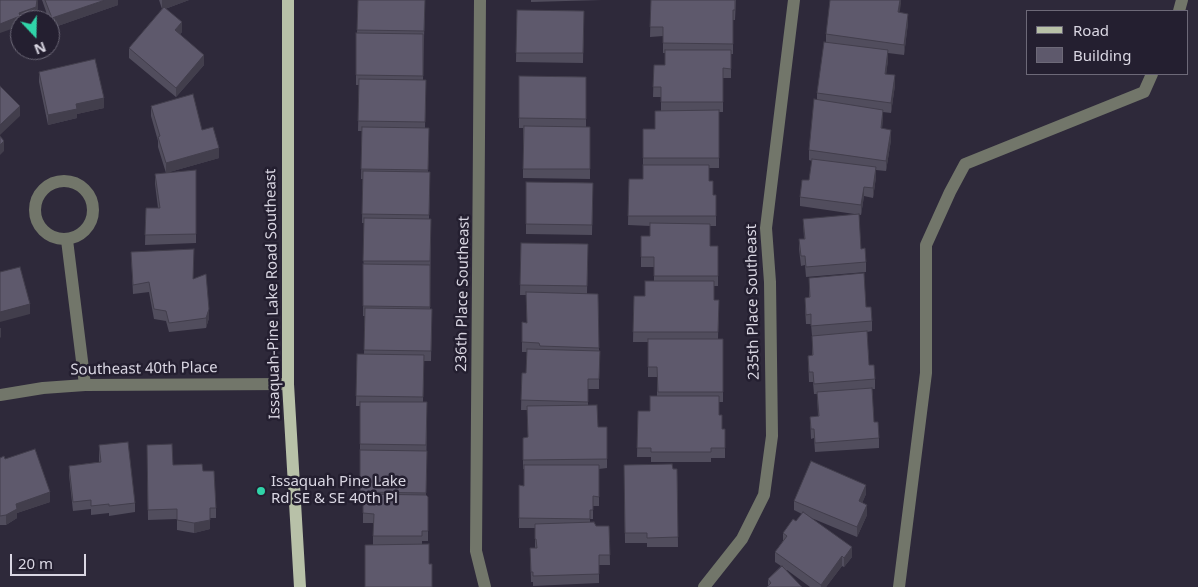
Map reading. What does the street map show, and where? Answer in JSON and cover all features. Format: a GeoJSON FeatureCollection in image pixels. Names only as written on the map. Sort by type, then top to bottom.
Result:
{"type":"FeatureCollection","features":[{"type":"Feature","properties":{"kind":"main road","name":"Issaquah-Pine Lake Road Southeast"},"geometry":{"type":"LineString","coordinates":[[288,0],[288,384],[300,587]]}},
{"type":"Feature","properties":{"kind":"street","name":"236th Place Southeast"},"geometry":{"type":"LineString","coordinates":[[480,0],[476,551],[486,587]]}},
{"type":"Feature","properties":{"kind":"street","name":"235th Place Southeast"},"geometry":{"type":"LineString","coordinates":[[704,587],[742,539],[764,495],[772,436],[770,282],[766,228],[794,0]]}},
{"type":"Feature","properties":{"kind":"street"},"geometry":{"type":"LineString","coordinates":[[899,587],[926,373],[926,245],[950,192],[965,164],[1144,92],[1152,75]]}},
{"type":"Feature","properties":{"kind":"street"},"geometry":{"type":"LineString","coordinates":[[60,180],[71,181],[80,185],[88,192],[93,206],[91,222],[85,230],[77,237],[67,240],[47,235],[35,219],[34,208],[36,198],[50,184],[60,180]]}},
{"type":"Feature","properties":{"kind":"street"},"geometry":{"type":"LineString","coordinates":[[67,240],[85,385]]}},
{"type":"Feature","properties":{"kind":"street","name":"Southeast 40th Place"},"geometry":{"type":"LineString","coordinates":[[0,395],[43,388],[85,385],[288,384]]}},
{"type":"Feature","properties":{"kind":"building"},"geometry":{"type":"Polygon","coordinates":[[[0,0],[37,0],[36,7],[28,10],[10,10],[10,20],[0,24],[0,0]]]}},
{"type":"Feature","properties":{"kind":"building"},"geometry":{"type":"Polygon","coordinates":[[[45,0],[105,0],[60,15],[60,10],[49,10],[45,0]]]}},
{"type":"Feature","properties":{"kind":"building"},"geometry":{"type":"Polygon","coordinates":[[[358,0],[425,0],[424,31],[357,30],[358,0]]]}},
{"type":"Feature","properties":{"kind":"building"},"geometry":{"type":"Polygon","coordinates":[[[651,0],[735,0],[735,10],[733,10],[733,44],[663,43],[663,27],[650,27],[651,0]]]}},
{"type":"Feature","properties":{"kind":"building"},"geometry":{"type":"Polygon","coordinates":[[[830,0],[900,0],[898,12],[908,14],[904,45],[826,34],[830,0]]]}},
{"type":"Feature","properties":{"kind":"building"},"geometry":{"type":"Polygon","coordinates":[[[164,7],[182,22],[175,30],[204,55],[176,88],[129,48],[164,7]]]}},
{"type":"Feature","properties":{"kind":"building"},"geometry":{"type":"Polygon","coordinates":[[[517,10],[584,11],[583,53],[516,53],[517,10]]]}},
{"type":"Feature","properties":{"kind":"building"},"geometry":{"type":"Polygon","coordinates":[[[356,33],[423,34],[423,76],[356,75],[356,33]]]}},
{"type":"Feature","properties":{"kind":"building"},"geometry":{"type":"Polygon","coordinates":[[[824,42],[888,50],[885,74],[895,75],[891,103],[817,93],[824,42]]]}},
{"type":"Feature","properties":{"kind":"building"},"geometry":{"type":"Polygon","coordinates":[[[665,50],[731,50],[731,69],[723,68],[723,102],[661,102],[661,87],[653,87],[654,65],[665,65],[665,50]]]}},
{"type":"Feature","properties":{"kind":"building"},"geometry":{"type":"Polygon","coordinates":[[[95,59],[104,98],[76,104],[77,109],[48,115],[39,72],[95,59]]]}},
{"type":"Feature","properties":{"kind":"building"},"geometry":{"type":"Polygon","coordinates":[[[519,76],[586,77],[586,119],[519,118],[519,76]]]}},
{"type":"Feature","properties":{"kind":"building"},"geometry":{"type":"Polygon","coordinates":[[[359,79],[426,80],[425,122],[358,121],[359,79]]]}},
{"type":"Feature","properties":{"kind":"building"},"geometry":{"type":"Polygon","coordinates":[[[0,86],[20,106],[0,125],[0,86]]]}},
{"type":"Feature","properties":{"kind":"building"},"geometry":{"type":"Polygon","coordinates":[[[193,94],[202,130],[213,127],[219,148],[166,163],[151,106],[193,94]]]}},
{"type":"Feature","properties":{"kind":"building"},"geometry":{"type":"Polygon","coordinates":[[[814,99],[883,110],[881,128],[891,130],[886,161],[809,150],[814,99]]]}},
{"type":"Feature","properties":{"kind":"building"},"geometry":{"type":"Polygon","coordinates":[[[719,110],[719,158],[643,158],[643,129],[655,129],[655,111],[719,110]]]}},
{"type":"Feature","properties":{"kind":"building"},"geometry":{"type":"Polygon","coordinates":[[[524,126],[590,127],[590,169],[523,169],[524,126]]]}},
{"type":"Feature","properties":{"kind":"building"},"geometry":{"type":"Polygon","coordinates":[[[362,127],[429,128],[428,170],[361,169],[362,127]]]}},
{"type":"Feature","properties":{"kind":"building"},"geometry":{"type":"Polygon","coordinates":[[[0,136],[4,141],[0,145],[0,136]]]}},
{"type":"Feature","properties":{"kind":"building"},"geometry":{"type":"Polygon","coordinates":[[[812,159],[876,167],[873,188],[864,187],[861,205],[800,197],[802,180],[809,180],[812,159]]]}},
{"type":"Feature","properties":{"kind":"building"},"geometry":{"type":"Polygon","coordinates":[[[643,165],[709,165],[709,181],[713,181],[713,195],[716,195],[716,216],[628,216],[629,179],[643,179],[643,165]]]}},
{"type":"Feature","properties":{"kind":"building"},"geometry":{"type":"Polygon","coordinates":[[[196,170],[196,234],[145,235],[146,208],[160,208],[155,174],[196,170]]]}},
{"type":"Feature","properties":{"kind":"building"},"geometry":{"type":"Polygon","coordinates":[[[363,171],[430,172],[429,215],[362,214],[363,171]]]}},
{"type":"Feature","properties":{"kind":"building"},"geometry":{"type":"Polygon","coordinates":[[[526,182],[593,183],[592,225],[526,224],[526,182]]]}},
{"type":"Feature","properties":{"kind":"building"},"geometry":{"type":"Polygon","coordinates":[[[859,214],[861,249],[865,248],[866,262],[806,267],[805,256],[801,256],[799,239],[805,239],[803,219],[859,214]]]}},
{"type":"Feature","properties":{"kind":"building"},"geometry":{"type":"Polygon","coordinates":[[[364,218],[431,219],[430,261],[363,261],[364,218]]]}},
{"type":"Feature","properties":{"kind":"building"},"geometry":{"type":"Polygon","coordinates":[[[650,223],[710,224],[710,246],[718,246],[718,276],[654,276],[654,257],[641,257],[641,236],[650,236],[650,223]]]}},
{"type":"Feature","properties":{"kind":"building"},"geometry":{"type":"Polygon","coordinates":[[[521,243],[588,244],[587,286],[520,285],[521,243]]]}},
{"type":"Feature","properties":{"kind":"building"},"geometry":{"type":"Polygon","coordinates":[[[194,249],[193,279],[206,274],[209,309],[206,318],[169,323],[166,311],[154,309],[149,282],[133,285],[131,252],[194,249]]]}},
{"type":"Feature","properties":{"kind":"building"},"geometry":{"type":"Polygon","coordinates":[[[363,264],[430,265],[430,307],[363,306],[363,264]]]}},
{"type":"Feature","properties":{"kind":"building"},"geometry":{"type":"Polygon","coordinates":[[[20,267],[30,304],[0,312],[0,272],[20,267]]]}},
{"type":"Feature","properties":{"kind":"building"},"geometry":{"type":"Polygon","coordinates":[[[864,273],[866,307],[871,307],[872,321],[811,326],[811,314],[806,315],[805,298],[810,297],[809,278],[864,273]]]}},
{"type":"Feature","properties":{"kind":"building"},"geometry":{"type":"Polygon","coordinates":[[[645,281],[714,281],[714,300],[719,300],[718,332],[633,332],[634,296],[645,296],[645,281]]]}},
{"type":"Feature","properties":{"kind":"building"},"geometry":{"type":"Polygon","coordinates":[[[526,292],[598,294],[599,348],[540,346],[539,343],[522,342],[522,322],[527,323],[526,292]]]}},
{"type":"Feature","properties":{"kind":"building"},"geometry":{"type":"Polygon","coordinates":[[[365,308],[432,309],[431,351],[364,350],[365,308]]]}},
{"type":"Feature","properties":{"kind":"building"},"geometry":{"type":"Polygon","coordinates":[[[867,331],[869,365],[874,365],[875,379],[814,384],[813,372],[809,372],[808,356],[813,355],[812,336],[867,331]]]}},
{"type":"Feature","properties":{"kind":"building"},"geometry":{"type":"Polygon","coordinates":[[[648,339],[723,339],[723,392],[658,392],[657,367],[648,367],[648,339]]]}},
{"type":"Feature","properties":{"kind":"building"},"geometry":{"type":"Polygon","coordinates":[[[527,349],[600,351],[599,379],[588,379],[588,402],[521,400],[522,373],[526,373],[527,349]]]}},
{"type":"Feature","properties":{"kind":"building"},"geometry":{"type":"Polygon","coordinates":[[[357,354],[424,355],[423,397],[356,396],[357,354]]]}},
{"type":"Feature","properties":{"kind":"building"},"geometry":{"type":"Polygon","coordinates":[[[872,388],[874,422],[878,422],[879,438],[815,443],[814,429],[811,429],[810,417],[819,416],[817,392],[872,388]]]}},
{"type":"Feature","properties":{"kind":"building"},"geometry":{"type":"Polygon","coordinates":[[[650,396],[719,396],[719,415],[722,415],[722,429],[725,429],[725,448],[711,448],[711,452],[651,452],[651,448],[637,448],[638,411],[650,411],[650,396]]]}},
{"type":"Feature","properties":{"kind":"building"},"geometry":{"type":"Polygon","coordinates":[[[360,402],[427,402],[426,445],[360,444],[360,402]]]}},
{"type":"Feature","properties":{"kind":"building"},"geometry":{"type":"Polygon","coordinates":[[[597,405],[598,427],[607,427],[607,459],[523,460],[523,438],[528,437],[527,406],[597,405]]]}},
{"type":"Feature","properties":{"kind":"building"},"geometry":{"type":"Polygon","coordinates":[[[128,442],[135,503],[91,506],[91,500],[73,502],[69,466],[101,462],[99,445],[128,442]]]}},
{"type":"Feature","properties":{"kind":"building"},"geometry":{"type":"Polygon","coordinates":[[[172,444],[173,465],[202,464],[203,471],[214,471],[216,508],[210,508],[210,520],[194,523],[177,520],[177,509],[148,510],[147,445],[172,444]]]}},
{"type":"Feature","properties":{"kind":"building"},"geometry":{"type":"Polygon","coordinates":[[[35,449],[50,492],[16,504],[17,509],[0,516],[0,458],[4,456],[5,459],[35,449]]]}},
{"type":"Feature","properties":{"kind":"building"},"geometry":{"type":"Polygon","coordinates":[[[360,450],[427,451],[426,493],[360,492],[360,450]]]}},
{"type":"Feature","properties":{"kind":"building"},"geometry":{"type":"Polygon","coordinates":[[[811,461],[866,485],[859,501],[867,505],[857,527],[794,501],[811,461]]]}},
{"type":"Feature","properties":{"kind":"building"},"geometry":{"type":"Polygon","coordinates":[[[672,464],[673,469],[677,469],[678,537],[647,538],[647,533],[625,533],[624,465],[672,464]]]}},
{"type":"Feature","properties":{"kind":"building"},"geometry":{"type":"Polygon","coordinates":[[[524,465],[599,465],[599,497],[593,496],[593,510],[590,510],[590,519],[519,518],[519,485],[524,486],[524,465]]]}},
{"type":"Feature","properties":{"kind":"building"},"geometry":{"type":"Polygon","coordinates":[[[363,494],[426,495],[428,497],[428,531],[422,531],[422,536],[373,536],[374,514],[363,513],[363,494]]]}},
{"type":"Feature","properties":{"kind":"building"},"geometry":{"type":"Polygon","coordinates":[[[803,512],[852,547],[844,558],[842,556],[821,585],[775,552],[787,536],[783,533],[793,519],[796,521],[803,512]]]}},
{"type":"Feature","properties":{"kind":"building"},"geometry":{"type":"Polygon","coordinates":[[[594,522],[596,526],[609,526],[610,555],[599,555],[599,574],[533,576],[533,572],[531,572],[530,548],[537,548],[535,524],[594,522]]]}},
{"type":"Feature","properties":{"kind":"building"},"geometry":{"type":"Polygon","coordinates":[[[429,544],[429,564],[432,564],[432,587],[365,587],[365,545],[429,544]]]}},
{"type":"Feature","properties":{"kind":"building"},"geometry":{"type":"Polygon","coordinates":[[[782,566],[802,587],[767,587],[771,583],[768,579],[782,566]]]}},
{"type":"Feature","properties":{"kind":"place","name":"Issaquah Pine Lake Rd SE & SE 40th Pl"},"geometry":{"type":"Point","coordinates":[261,491]}}]}
